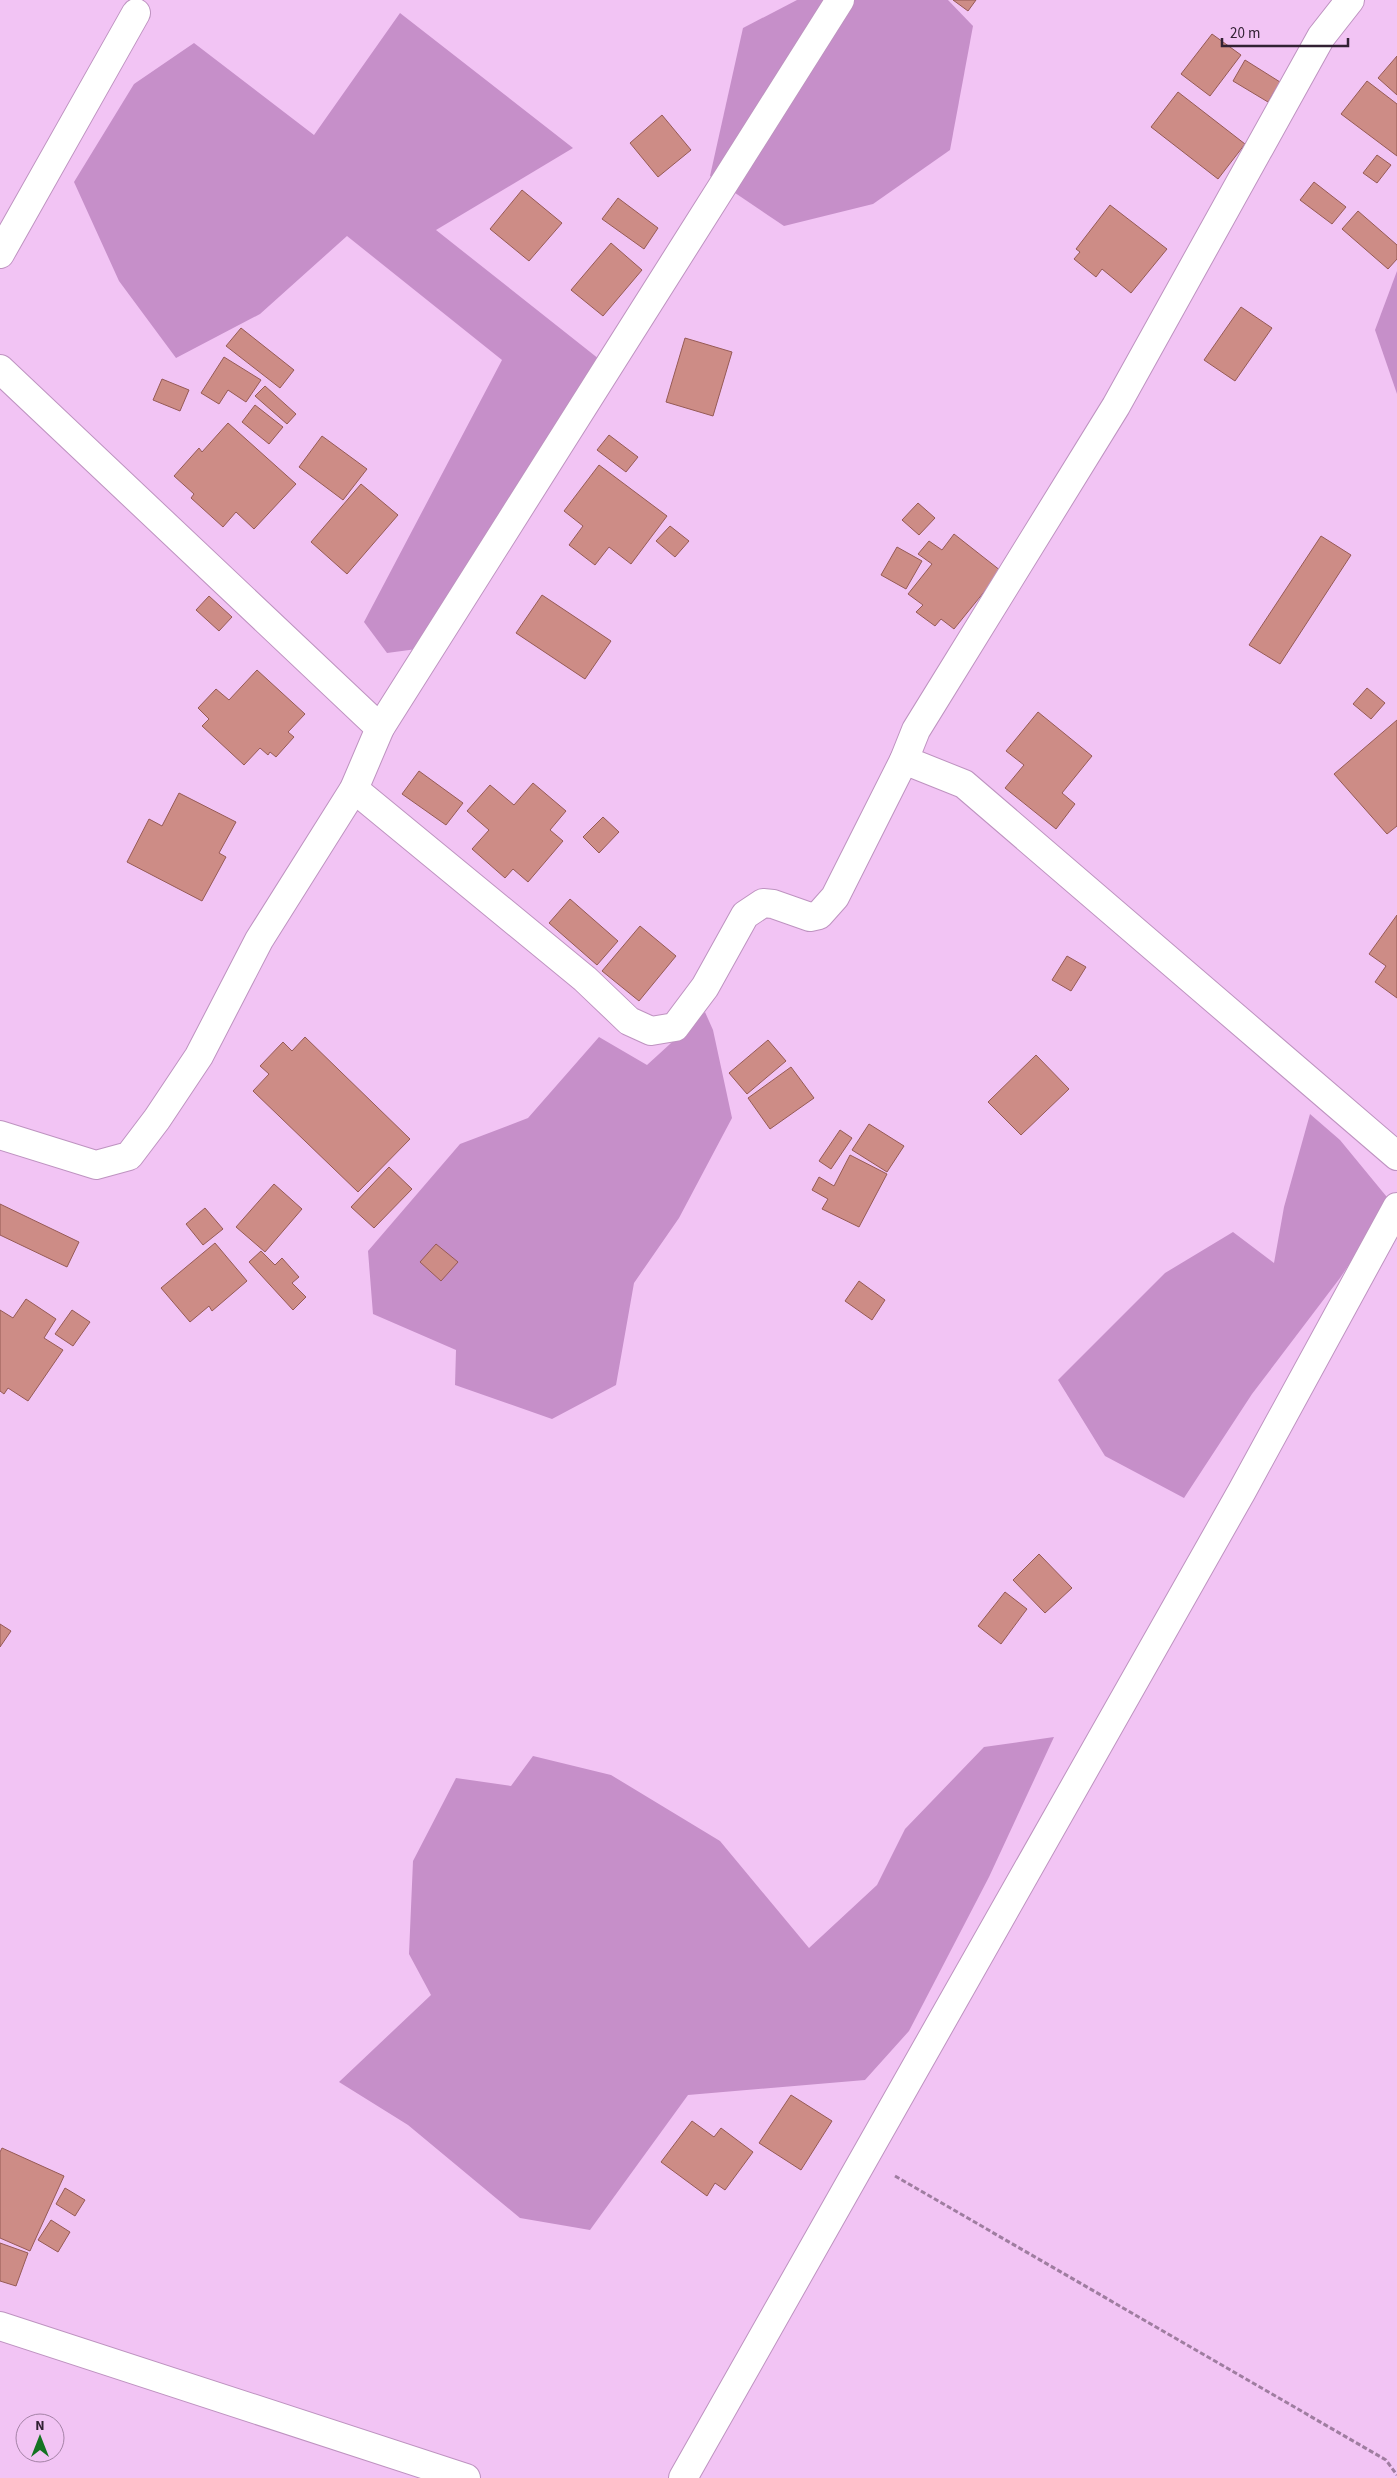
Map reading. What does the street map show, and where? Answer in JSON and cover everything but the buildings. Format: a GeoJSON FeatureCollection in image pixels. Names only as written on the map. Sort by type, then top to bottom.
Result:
{"type":"FeatureCollection","features":[{"type":"Feature","properties":{"kind":"street"},"geometry":{"type":"LineString","coordinates":[[0,1135],[96,1165],[129,1156],[158,1119],[199,1056],[259,940],[354,789],[380,728],[840,0]]}},
{"type":"Feature","properties":{"kind":"street"},"geometry":{"type":"LineString","coordinates":[[354,789],[585,979],[629,1021],[652,1031],[675,1027],[705,987],[745,915],[763,903],[773,904],[810,917],[819,915],[835,897],[904,760],[916,730],[1116,406],[1321,37],[1350,0]]}},
{"type":"Feature","properties":{"kind":"street"},"geometry":{"type":"LineString","coordinates":[[0,254],[136,13]]}},
{"type":"Feature","properties":{"kind":"street"},"geometry":{"type":"LineString","coordinates":[[0,369],[380,728]]}},
{"type":"Feature","properties":{"kind":"street"},"geometry":{"type":"LineString","coordinates":[[904,760],[964,784],[1397,1156]]}},
{"type":"Feature","properties":{"kind":"street"},"geometry":{"type":"LineString","coordinates":[[682,2478],[1242,1491],[1397,1207]]}},
{"type":"Feature","properties":{"kind":"street"},"geometry":{"type":"LineString","coordinates":[[0,2326],[466,2478]]}},
{"type":"Feature","properties":{"kind":"path"},"geometry":{"type":"LineString","coordinates":[[864,2158],[1386,2460],[1397,2475]]}},
{"type":"Feature","properties":{"kind":"shaded area"},"geometry":{"type":"Polygon","coordinates":[[[797,0],[948,0],[973,26],[950,150],[873,204],[784,226],[710,176],[743,28],[797,0]]]}},
{"type":"Feature","properties":{"kind":"shaded area"},"geometry":{"type":"Polygon","coordinates":[[[400,13],[573,148],[436,230],[604,363],[439,646],[387,653],[364,622],[502,360],[347,236],[260,314],[176,358],[119,281],[74,182],[134,84],[194,43],[314,135],[400,13]]]}},
{"type":"Feature","properties":{"kind":"shaded area"},"geometry":{"type":"Polygon","coordinates":[[[1397,271],[1397,394],[1375,330],[1397,271]]]}},
{"type":"Feature","properties":{"kind":"shaded area"},"geometry":{"type":"Polygon","coordinates":[[[705,1012],[713,1030],[732,1118],[679,1218],[634,1283],[616,1385],[552,1419],[455,1385],[456,1350],[373,1314],[368,1251],[460,1144],[528,1118],[599,1037],[647,1065],[705,1012]]]}},
{"type":"Feature","properties":{"kind":"shaded area"},"geometry":{"type":"Polygon","coordinates":[[[1310,1114],[1340,1140],[1391,1202],[1340,1278],[1252,1394],[1184,1498],[1105,1456],[1058,1380],[1165,1273],[1233,1232],[1274,1263],[1284,1207],[1310,1114]]]}},
{"type":"Feature","properties":{"kind":"shaded area"},"geometry":{"type":"Polygon","coordinates":[[[1054,1737],[989,1877],[909,2031],[865,2080],[688,2095],[590,2230],[520,2218],[408,2125],[339,2082],[431,1995],[409,1954],[413,1861],[456,1778],[511,1786],[533,1756],[611,1775],[720,1841],[809,1948],[877,1885],[905,1829],[984,1747],[1054,1737]]]}}]}
